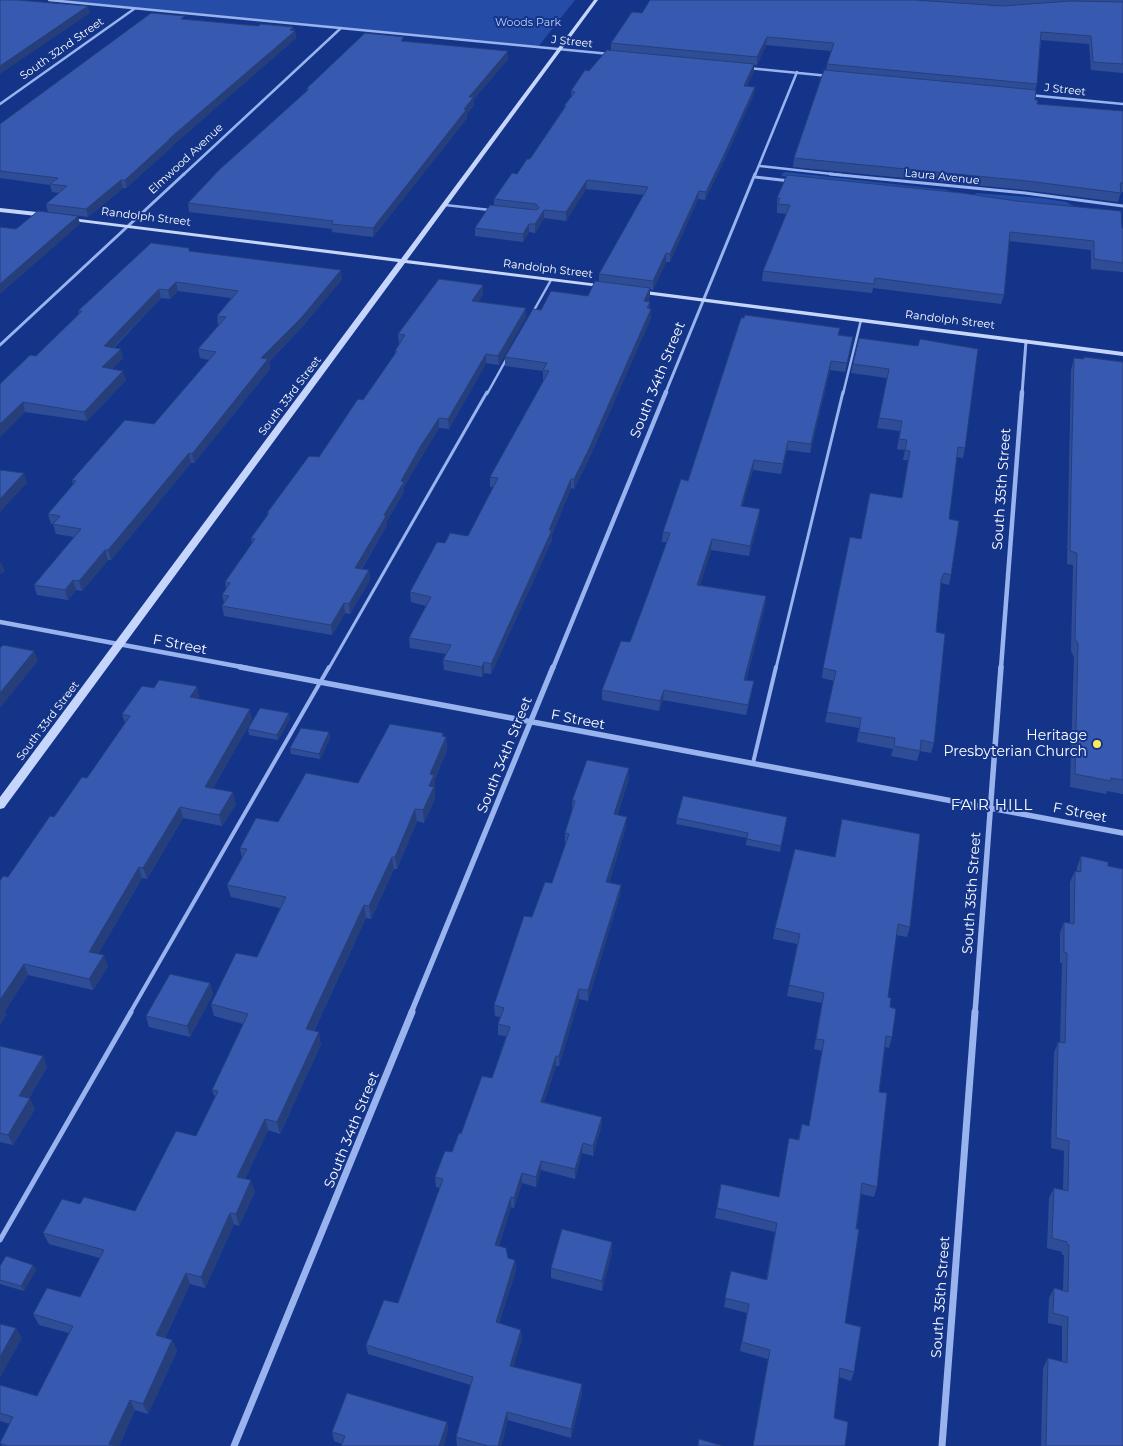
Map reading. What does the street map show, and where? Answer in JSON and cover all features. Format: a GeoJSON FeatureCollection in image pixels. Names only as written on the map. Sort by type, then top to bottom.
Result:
{"type":"FeatureCollection","features":[{"type":"Feature","properties":{"kind":"main road","name":"South 33rd Street"},"geometry":{"type":"LineString","coordinates":[[0,805],[561,50],[596,0]]}},
{"type":"Feature","properties":{"kind":"main road"},"geometry":{"type":"LineString","coordinates":[[0,210],[49,216]]}},
{"type":"Feature","properties":{"kind":"main road","name":"Randolph Street"},"geometry":{"type":"LineString","coordinates":[[59,217],[616,289]]}},
{"type":"Feature","properties":{"kind":"main road","name":"Randolph Street"},"geometry":{"type":"LineString","coordinates":[[634,291],[1123,354]]}},
{"type":"Feature","properties":{"kind":"street","name":"J Street"},"geometry":{"type":"LineString","coordinates":[[49,0],[610,54]]}},
{"type":"Feature","properties":{"kind":"street","name":"South 32nd Street"},"geometry":{"type":"LineString","coordinates":[[0,104],[134,8]]}},
{"type":"Feature","properties":{"kind":"street","name":"Elmwood Avenue"},"geometry":{"type":"LineString","coordinates":[[0,345],[341,28]]}},
{"type":"Feature","properties":{"kind":"street"},"geometry":{"type":"LineString","coordinates":[[748,68],[836,76]]}},
{"type":"Feature","properties":{"kind":"street","name":"South 34th Street"},"geometry":{"type":"LineString","coordinates":[[234,1446],[797,72]]}},
{"type":"Feature","properties":{"kind":"street","name":"J Street"},"geometry":{"type":"LineString","coordinates":[[1021,94],[1123,104]]}},
{"type":"Feature","properties":{"kind":"street","name":"Laura Avenue"},"geometry":{"type":"LineString","coordinates":[[760,166],[1025,193],[1123,206]]}},
{"type":"Feature","properties":{"kind":"street"},"geometry":{"type":"LineString","coordinates":[[755,177],[794,181]]}},
{"type":"Feature","properties":{"kind":"street"},"geometry":{"type":"LineString","coordinates":[[962,188],[962,194]]}},
{"type":"Feature","properties":{"kind":"street"},"geometry":{"type":"LineString","coordinates":[[1085,202],[1085,207]]}},
{"type":"Feature","properties":{"kind":"street","name":"South 35th Street"},"geometry":{"type":"LineString","coordinates":[[942,1446],[1026,341]]}},
{"type":"Feature","properties":{"kind":"street","name":"F Street"},"geometry":{"type":"LineString","coordinates":[[0,622],[1123,833]]}},
{"type":"Feature","properties":{"kind":"lane"},"geometry":{"type":"LineString","coordinates":[[445,205],[497,210]]}},
{"type":"Feature","properties":{"kind":"lane"},"geometry":{"type":"LineString","coordinates":[[530,318],[551,280]]}},
{"type":"Feature","properties":{"kind":"lane"},"geometry":{"type":"LineString","coordinates":[[753,763],[861,320]]}},
{"type":"Feature","properties":{"kind":"lane"},"geometry":{"type":"LineString","coordinates":[[0,1240],[510,352]]}},
{"type":"Feature","properties":{"kind":"green space","name":"Woods Park"},"geometry":{"type":"Polygon","coordinates":[[[49,0],[575,0],[538,47],[49,0]]]}},
{"type":"Feature","properties":{"kind":"green space"},"geometry":{"type":"Polygon","coordinates":[[[785,172],[947,190],[953,193],[782,176],[785,172]]]}},
{"type":"Feature","properties":{"kind":"green space"},"geometry":{"type":"Polygon","coordinates":[[[976,193],[1041,198],[1066,202],[1074,206],[1032,206],[974,196],[976,193]]]}},
{"type":"Feature","properties":{"kind":"building"},"geometry":{"type":"Polygon","coordinates":[[[0,0],[17,0],[88,6],[0,66],[0,0]]]}},
{"type":"Feature","properties":{"kind":"building"},"geometry":{"type":"Polygon","coordinates":[[[650,0],[915,0],[1002,6],[1071,1],[1123,2],[1123,64],[1093,62],[1091,36],[1041,32],[1037,84],[827,64],[834,43],[767,37],[757,57],[611,43],[632,12],[642,13],[650,0]]]}},
{"type":"Feature","properties":{"kind":"building"},"geometry":{"type":"Polygon","coordinates":[[[151,13],[185,16],[181,19],[293,27],[290,30],[295,31],[169,139],[125,180],[121,180],[86,209],[46,204],[67,186],[50,184],[58,178],[0,171],[0,124],[151,13]]]}},
{"type":"Feature","properties":{"kind":"building"},"geometry":{"type":"Polygon","coordinates":[[[365,33],[404,37],[401,41],[508,51],[469,97],[474,97],[464,109],[466,110],[373,228],[331,224],[333,221],[188,203],[219,170],[309,89],[306,89],[365,33]]]}},
{"type":"Feature","properties":{"kind":"building"},"geometry":{"type":"Polygon","coordinates":[[[607,50],[754,64],[744,86],[755,87],[723,157],[706,192],[699,191],[670,254],[666,253],[653,281],[599,274],[648,187],[587,180],[566,212],[544,210],[535,224],[529,224],[523,234],[475,228],[490,205],[536,210],[539,208],[536,204],[494,199],[512,173],[517,174],[527,159],[530,159],[575,92],[571,91],[585,70],[589,71],[607,50]]]}},
{"type":"Feature","properties":{"kind":"building"},"geometry":{"type":"Polygon","coordinates":[[[824,70],[1036,90],[1035,100],[1038,100],[1037,104],[1123,111],[1123,183],[1120,183],[1121,193],[1027,181],[794,158],[824,70]]]}},
{"type":"Feature","properties":{"kind":"building"},"geometry":{"type":"Polygon","coordinates":[[[787,175],[1121,211],[1123,263],[1094,259],[1094,241],[1010,232],[1004,295],[875,278],[874,284],[763,271],[790,205],[778,204],[780,198],[777,198],[787,175]]]}},
{"type":"Feature","properties":{"kind":"building"},"geometry":{"type":"Polygon","coordinates":[[[38,211],[78,216],[0,284],[0,227],[16,229],[38,211]]]}},
{"type":"Feature","properties":{"kind":"building"},"geometry":{"type":"Polygon","coordinates":[[[151,243],[189,248],[189,251],[341,270],[302,317],[261,358],[268,359],[192,454],[189,453],[108,550],[105,550],[79,581],[73,580],[65,590],[34,585],[81,529],[53,524],[60,516],[48,514],[76,481],[72,480],[125,420],[154,424],[216,352],[198,349],[226,317],[217,316],[238,291],[176,282],[168,290],[159,289],[104,346],[121,349],[102,367],[123,371],[84,412],[23,402],[0,424],[0,384],[30,355],[36,356],[82,311],[78,311],[151,243]]]}},
{"type":"Feature","properties":{"kind":"building"},"geometry":{"type":"Polygon","coordinates":[[[439,279],[483,285],[472,301],[526,308],[498,356],[486,354],[448,419],[439,418],[420,447],[401,481],[404,482],[384,515],[386,516],[355,568],[369,570],[349,604],[344,603],[331,625],[222,606],[229,596],[222,595],[230,583],[225,582],[255,539],[251,538],[269,513],[267,513],[309,456],[319,457],[358,399],[363,400],[397,351],[395,351],[405,335],[398,334],[439,279]]]}},
{"type":"Feature","properties":{"kind":"building"},"geometry":{"type":"Polygon","coordinates":[[[595,281],[650,288],[644,301],[650,302],[647,308],[651,309],[588,451],[574,479],[571,479],[549,530],[552,530],[491,664],[484,662],[482,667],[443,660],[451,645],[409,638],[431,597],[410,592],[437,542],[445,543],[450,533],[468,536],[498,478],[490,477],[549,371],[543,370],[547,363],[505,357],[533,309],[541,310],[551,291],[588,296],[595,281]]]}},
{"type":"Feature","properties":{"kind":"building"},"geometry":{"type":"Polygon","coordinates":[[[745,315],[840,328],[838,335],[853,337],[847,363],[831,361],[811,444],[788,441],[783,464],[754,460],[741,506],[760,509],[750,546],[712,539],[697,585],[766,596],[744,680],[754,681],[748,705],[664,690],[660,701],[602,690],[621,641],[630,642],[670,533],[663,532],[681,479],[688,481],[741,318],[744,318],[745,315]]]}},
{"type":"Feature","properties":{"kind":"building"},"geometry":{"type":"Polygon","coordinates":[[[859,338],[918,346],[920,339],[978,349],[965,448],[958,447],[949,519],[959,521],[951,575],[944,573],[941,580],[936,632],[945,634],[934,743],[921,740],[920,751],[894,746],[895,738],[859,732],[861,718],[827,712],[836,671],[823,668],[850,537],[861,539],[870,493],[902,498],[910,451],[905,450],[907,440],[899,439],[902,421],[879,418],[889,369],[853,364],[859,338]]]}},
{"type":"Feature","properties":{"kind":"building"},"geometry":{"type":"Polygon","coordinates":[[[1084,357],[1123,362],[1123,780],[1111,778],[1111,781],[1075,774],[1078,644],[1075,638],[1077,553],[1070,551],[1071,485],[1074,358],[1084,359],[1084,357]]]}},
{"type":"Feature","properties":{"kind":"building"},"geometry":{"type":"Polygon","coordinates":[[[0,470],[24,473],[0,499],[0,470]]]}},
{"type":"Feature","properties":{"kind":"building"},"geometry":{"type":"Polygon","coordinates":[[[3,645],[34,651],[0,693],[0,648],[3,645]]]}},
{"type":"Feature","properties":{"kind":"building"},"geometry":{"type":"Polygon","coordinates":[[[159,680],[197,687],[190,697],[250,709],[205,787],[233,792],[219,815],[180,807],[143,868],[139,867],[89,952],[104,955],[89,979],[24,964],[0,1000],[0,881],[3,876],[8,877],[50,816],[54,817],[82,777],[87,778],[130,716],[122,714],[142,686],[154,688],[159,680]]]}},
{"type":"Feature","properties":{"kind":"building"},"geometry":{"type":"Polygon","coordinates":[[[260,708],[289,713],[277,735],[248,729],[260,708]]]}},
{"type":"Feature","properties":{"kind":"building"},"geometry":{"type":"Polygon","coordinates":[[[390,724],[443,733],[442,736],[446,737],[430,774],[434,775],[429,786],[434,787],[423,810],[415,809],[395,857],[392,857],[369,906],[364,905],[306,1029],[319,1032],[277,1122],[265,1119],[237,1177],[251,1180],[236,1214],[230,1213],[201,1277],[186,1273],[156,1335],[172,1340],[143,1404],[130,1400],[109,1444],[115,1446],[7,1446],[0,1443],[13,1417],[0,1413],[0,1385],[37,1396],[73,1326],[33,1314],[47,1288],[80,1297],[104,1250],[43,1233],[62,1199],[80,1204],[84,1197],[135,1211],[176,1131],[196,1136],[218,1091],[212,1090],[248,1014],[211,1004],[236,953],[257,957],[286,897],[227,885],[247,849],[240,848],[256,818],[278,822],[306,773],[358,783],[390,724]]]}},
{"type":"Feature","properties":{"kind":"building"},"geometry":{"type":"Polygon","coordinates":[[[301,728],[329,732],[319,754],[290,748],[301,728]]]}},
{"type":"Feature","properties":{"kind":"building"},"geometry":{"type":"Polygon","coordinates":[[[587,760],[629,768],[614,814],[627,817],[606,882],[621,885],[588,990],[579,989],[559,1056],[556,1056],[541,1102],[602,1117],[593,1146],[583,1143],[575,1169],[541,1161],[536,1177],[522,1173],[514,1198],[511,1197],[495,1245],[506,1248],[508,1258],[515,1260],[496,1322],[521,1330],[510,1366],[582,1384],[571,1429],[507,1412],[498,1446],[488,1446],[456,1437],[473,1377],[366,1345],[384,1300],[398,1303],[443,1179],[435,1177],[445,1151],[452,1152],[459,1133],[461,1134],[482,1076],[492,1078],[510,1027],[498,1024],[504,1008],[494,1005],[524,916],[532,917],[545,882],[552,883],[569,834],[565,833],[575,801],[572,801],[587,760]]]}},
{"type":"Feature","properties":{"kind":"building"},"geometry":{"type":"Polygon","coordinates":[[[683,796],[787,817],[781,846],[747,839],[748,833],[677,818],[683,796]]]}},
{"type":"Feature","properties":{"kind":"building"},"geometry":{"type":"Polygon","coordinates":[[[842,819],[920,834],[910,927],[898,924],[888,997],[891,998],[890,1007],[896,1009],[892,1037],[886,1036],[879,1092],[887,1093],[877,1187],[862,1183],[856,1229],[859,1229],[845,1323],[861,1327],[854,1372],[840,1368],[834,1418],[848,1422],[845,1446],[753,1446],[770,1350],[742,1342],[749,1304],[725,1298],[731,1271],[767,1280],[777,1223],[717,1208],[721,1184],[779,1197],[789,1138],[799,1140],[802,1124],[809,1126],[824,1040],[816,1039],[824,993],[789,985],[800,934],[775,928],[795,849],[835,857],[842,819]]]}},
{"type":"Feature","properties":{"kind":"building"},"geometry":{"type":"Polygon","coordinates":[[[1081,856],[1108,862],[1108,866],[1123,869],[1123,1446],[1046,1446],[1048,1358],[1067,1363],[1068,1317],[1053,1313],[1054,1288],[1068,1292],[1069,1245],[1067,1245],[1067,1242],[1052,1238],[1054,1188],[1068,1191],[1069,1141],[1056,1138],[1058,1042],[1065,1043],[1067,953],[1064,952],[1064,922],[1074,924],[1075,871],[1081,872],[1081,856]]]}},
{"type":"Feature","properties":{"kind":"building"},"geometry":{"type":"Polygon","coordinates":[[[170,974],[210,983],[187,1026],[146,1016],[170,974]]]}},
{"type":"Feature","properties":{"kind":"building"},"geometry":{"type":"Polygon","coordinates":[[[0,1046],[43,1056],[19,1096],[30,1098],[8,1135],[0,1133],[0,1046]]]}},
{"type":"Feature","properties":{"kind":"building"},"geometry":{"type":"Polygon","coordinates":[[[562,1229],[612,1242],[602,1281],[551,1268],[562,1229]]]}},
{"type":"Feature","properties":{"kind":"building"},"geometry":{"type":"Polygon","coordinates":[[[6,1256],[33,1265],[21,1286],[0,1280],[0,1266],[6,1256]]]}},
{"type":"Feature","properties":{"kind":"building"},"geometry":{"type":"Polygon","coordinates":[[[0,1324],[16,1328],[0,1357],[0,1324]]]}},
{"type":"Feature","properties":{"kind":"building"},"geometry":{"type":"Polygon","coordinates":[[[347,1393],[447,1422],[439,1446],[341,1446],[345,1436],[332,1432],[347,1393]]]}},
{"type":"Feature","properties":{"kind":"building"},"geometry":{"type":"Polygon","coordinates":[[[699,1439],[723,1446],[698,1446],[699,1439]]]}},
{"type":"Feature","properties":{"kind":"place","name":"Heritage Presbyterian Church"},"geometry":{"type":"Point","coordinates":[1097,744]}},
{"type":"Feature","properties":{"kind":"district","name":"FAIR HILL"},"geometry":{"type":"Point","coordinates":[992,806]}}]}
